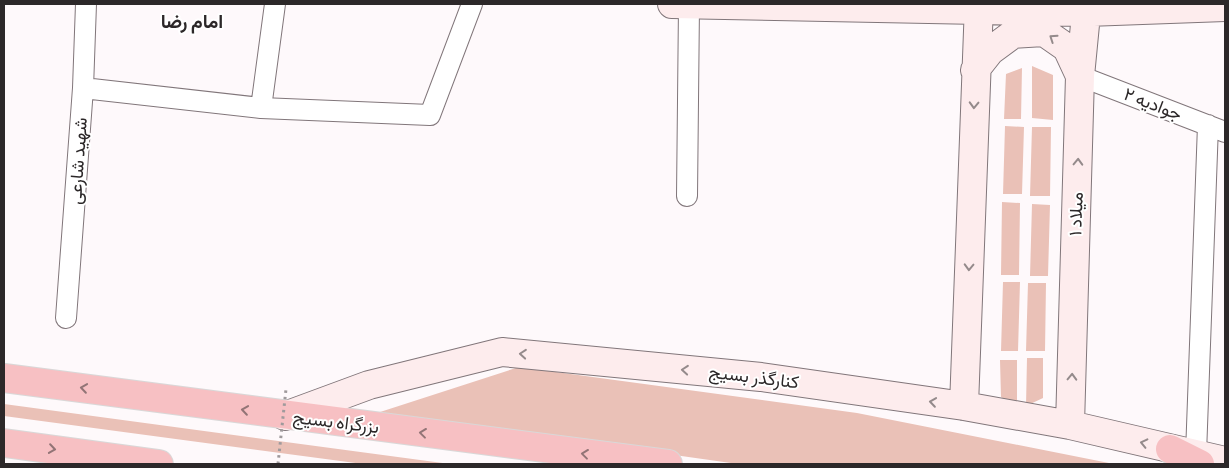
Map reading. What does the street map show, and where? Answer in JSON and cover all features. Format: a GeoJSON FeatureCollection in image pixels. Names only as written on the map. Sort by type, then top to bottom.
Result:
{"type":"FeatureCollection","features":[{"type":"Feature","properties":{"kind":"highway","name":"بزرگراه بسیج"},"geometry":{"type":"LineString","coordinates":[[4,378],[285,416],[668,464]]}},
{"type":"Feature","properties":{"kind":"highway"},"geometry":{"type":"LineString","coordinates":[[4,443],[158,464]]}},
{"type":"Feature","properties":{"kind":"highway"},"geometry":{"type":"LineString","coordinates":[[1170,449],[1198,459]]}},
{"type":"Feature","properties":{"kind":"street","name":"شهید شارعی"},"geometry":{"type":"LineString","coordinates":[[66,318],[83,88],[86,4]]}},
{"type":"Feature","properties":{"kind":"street"},"geometry":{"type":"LineString","coordinates":[[261,108],[275,4]]}},
{"type":"Feature","properties":{"kind":"street"},"geometry":{"type":"LineString","coordinates":[[83,88],[261,108],[430,116],[472,4]]}},
{"type":"Feature","properties":{"kind":"street"},"geometry":{"type":"LineString","coordinates":[[687,196],[680,5],[1087,8],[1225,6]]}},
{"type":"Feature","properties":{"kind":"street"},"geometry":{"type":"LineString","coordinates":[[964,406],[979,6]]}},
{"type":"Feature","properties":{"kind":"street","name":"میلاد ۱"},"geometry":{"type":"LineString","coordinates":[[1070,426],[1080,76],[1087,8]]}},
{"type":"Feature","properties":{"kind":"street"},"geometry":{"type":"LineString","coordinates":[[976,70],[990,51],[1013,34],[1044,32],[1067,48],[1080,76]]}},
{"type":"Feature","properties":{"kind":"street","name":"جوادیه ۲"},"geometry":{"type":"LineString","coordinates":[[1080,76],[1216,128]]}},
{"type":"Feature","properties":{"kind":"street"},"geometry":{"type":"LineString","coordinates":[[1216,128],[1198,459],[1225,461]]}},
{"type":"Feature","properties":{"kind":"street","name":"کنارگذر بسیج"},"geometry":{"type":"LineString","coordinates":[[285,416],[369,385],[502,352],[761,377],[964,406],[1070,426],[1170,449]]}},
{"type":"Feature","properties":{"kind":"path"},"geometry":{"type":"LineString","coordinates":[[278,464],[286,388]]}},
{"type":"Feature","properties":{"kind":"shaded area"},"geometry":{"type":"Polygon","coordinates":[[[1032,66],[1053,75],[1053,120],[1032,118],[1032,66]]]}},
{"type":"Feature","properties":{"kind":"shaded area"},"geometry":{"type":"Polygon","coordinates":[[[1022,68],[1021,119],[1004,119],[1006,74],[1022,68]]]}},
{"type":"Feature","properties":{"kind":"shaded area"},"geometry":{"type":"Polygon","coordinates":[[[1005,126],[1024,127],[1022,194],[1003,194],[1005,126]]]}},
{"type":"Feature","properties":{"kind":"shaded area"},"geometry":{"type":"Polygon","coordinates":[[[1032,127],[1051,127],[1050,196],[1030,196],[1032,127]]]}},
{"type":"Feature","properties":{"kind":"shaded area"},"geometry":{"type":"Polygon","coordinates":[[[1002,202],[1020,203],[1019,275],[1001,275],[1002,202]]]}},
{"type":"Feature","properties":{"kind":"shaded area"},"geometry":{"type":"Polygon","coordinates":[[[1032,204],[1050,205],[1048,276],[1030,276],[1032,204]]]}},
{"type":"Feature","properties":{"kind":"shaded area"},"geometry":{"type":"Polygon","coordinates":[[[1003,282],[1020,282],[1018,351],[1001,351],[1003,282]]]}},
{"type":"Feature","properties":{"kind":"shaded area"},"geometry":{"type":"Polygon","coordinates":[[[1028,283],[1046,283],[1045,351],[1026,351],[1028,283]]]}},
{"type":"Feature","properties":{"kind":"shaded area"},"geometry":{"type":"Polygon","coordinates":[[[1027,358],[1043,358],[1043,398],[1026,406],[1027,358]]]}},
{"type":"Feature","properties":{"kind":"shaded area"},"geometry":{"type":"Polygon","coordinates":[[[1000,360],[1017,360],[1017,406],[1001,397],[1000,360]]]}},
{"type":"Feature","properties":{"kind":"shaded area"},"geometry":{"type":"Polygon","coordinates":[[[519,367],[857,413],[1114,464],[738,464],[377,413],[519,367]]]}},
{"type":"Feature","properties":{"kind":"shaded area"},"geometry":{"type":"Polygon","coordinates":[[[4,404],[450,464],[363,464],[4,416],[4,404]]]}},
{"type":"Feature","properties":{"kind":"district","name":"امام رضا"},"geometry":{"type":"Point","coordinates":[192,21]}}]}
